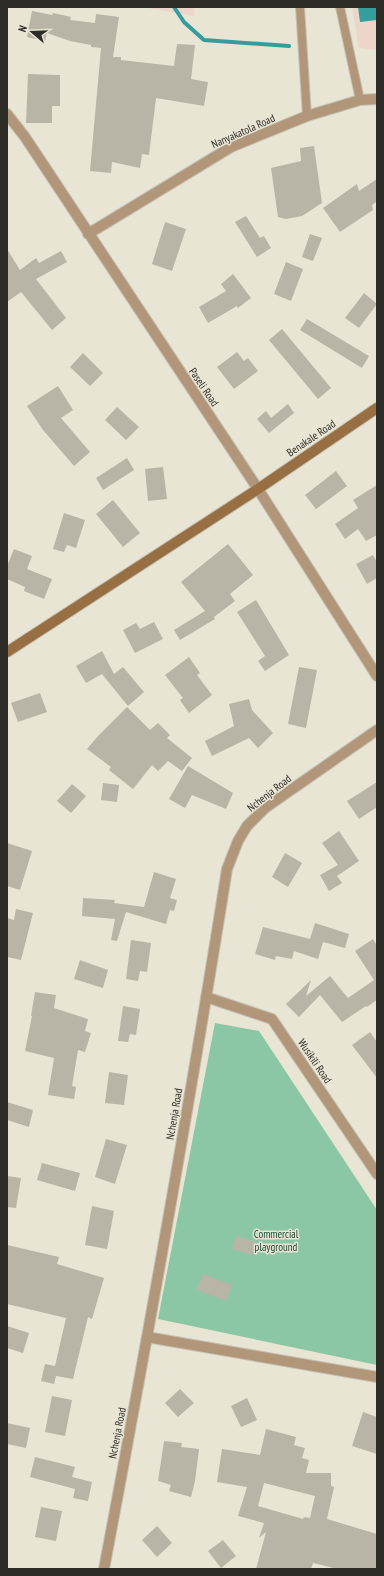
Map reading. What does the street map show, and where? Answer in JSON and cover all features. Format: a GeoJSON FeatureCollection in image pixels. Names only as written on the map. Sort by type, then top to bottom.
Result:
{"type":"FeatureCollection","features":[{"type":"Feature","properties":{"kind":"street","name":"Nanyakatola Road"},"geometry":{"type":"LineString","coordinates":[[88,234],[231,147],[307,116],[360,100],[377,98]]}},
{"type":"Feature","properties":{"kind":"street","name":"Paseli Road"},"geometry":{"type":"LineString","coordinates":[[7,114],[25,137],[258,489],[377,676]]}},
{"type":"Feature","properties":{"kind":"street","name":"Benakale Road"},"geometry":{"type":"LineString","coordinates":[[7,652],[258,489],[377,408]]}},
{"type":"Feature","properties":{"kind":"street","name":"Nchenja Road"},"geometry":{"type":"LineString","coordinates":[[104,1569],[147,1337],[227,869],[238,840],[247,826],[265,808],[377,730]]}},
{"type":"Feature","properties":{"kind":"street","name":"Wusikili Road"},"geometry":{"type":"LineString","coordinates":[[206,997],[272,1019],[377,1174]]}},
{"type":"Feature","properties":{"kind":"street"},"geometry":{"type":"LineString","coordinates":[[147,1337],[377,1377]]}},
{"type":"Feature","properties":{"kind":"lane"},"geometry":{"type":"LineString","coordinates":[[300,7],[307,116]]}},
{"type":"Feature","properties":{"kind":"lane"},"geometry":{"type":"LineString","coordinates":[[340,7],[360,100]]}},
{"type":"Feature","properties":{"kind":"shaded area"},"geometry":{"type":"Polygon","coordinates":[[[142,7],[195,7],[194,16],[142,7]]]}},
{"type":"Feature","properties":{"kind":"shaded area"},"geometry":{"type":"Polygon","coordinates":[[[352,7],[377,7],[377,50],[359,48],[352,7]]]}},
{"type":"Feature","properties":{"kind":"green space","name":"Commercial playground"},"geometry":{"type":"Polygon","coordinates":[[[215,1023],[259,1031],[377,1210],[377,1365],[158,1319],[215,1023]]]}},
{"type":"Feature","properties":{"kind":"water"},"geometry":{"type":"Polygon","coordinates":[[[358,7],[377,7],[377,20],[360,22],[358,7]]]}},
{"type":"Feature","properties":{"kind":"building"},"geometry":{"type":"Polygon","coordinates":[[[32,11],[52,15],[53,13],[71,17],[70,20],[95,23],[96,14],[119,17],[113,57],[121,57],[121,60],[174,66],[177,44],[195,45],[191,79],[208,82],[204,106],[156,98],[149,155],[142,154],[140,168],[112,162],[111,173],[90,171],[101,48],[91,47],[91,45],[70,41],[47,33],[45,41],[27,37],[32,11]]]}},
{"type":"Feature","properties":{"kind":"building"},"geometry":{"type":"Polygon","coordinates":[[[28,74],[60,75],[60,106],[52,106],[52,123],[26,123],[28,74]]]}},
{"type":"Feature","properties":{"kind":"building"},"geometry":{"type":"Polygon","coordinates":[[[314,146],[322,203],[302,216],[286,219],[278,217],[271,168],[301,161],[300,148],[314,146]]]}},
{"type":"Feature","properties":{"kind":"building"},"geometry":{"type":"Polygon","coordinates":[[[377,179],[377,201],[372,205],[373,210],[340,232],[323,208],[357,184],[359,191],[377,179]]]}},
{"type":"Feature","properties":{"kind":"building"},"geometry":{"type":"Polygon","coordinates":[[[246,216],[260,238],[264,236],[271,248],[257,257],[235,222],[246,216]]]}},
{"type":"Feature","properties":{"kind":"building"},"geometry":{"type":"Polygon","coordinates":[[[165,222],[186,229],[172,271],[152,264],[165,222]]]}},
{"type":"Feature","properties":{"kind":"building"},"geometry":{"type":"Polygon","coordinates":[[[310,234],[322,238],[313,261],[302,257],[310,234]]]}},
{"type":"Feature","properties":{"kind":"building"},"geometry":{"type":"Polygon","coordinates":[[[7,249],[20,270],[36,258],[39,263],[61,251],[67,262],[36,279],[66,318],[52,330],[21,292],[7,302],[7,249]]]}},
{"type":"Feature","properties":{"kind":"building"},"geometry":{"type":"Polygon","coordinates":[[[286,262],[303,269],[291,301],[274,294],[286,262]]]}},
{"type":"Feature","properties":{"kind":"building"},"geometry":{"type":"Polygon","coordinates":[[[233,274],[251,298],[238,308],[237,306],[208,323],[199,307],[226,291],[221,284],[233,274]]]}},
{"type":"Feature","properties":{"kind":"building"},"geometry":{"type":"Polygon","coordinates":[[[364,293],[377,304],[359,328],[345,318],[364,293]]]}},
{"type":"Feature","properties":{"kind":"building"},"geometry":{"type":"Polygon","coordinates":[[[307,319],[369,356],[362,368],[300,330],[307,319]]]}},
{"type":"Feature","properties":{"kind":"building"},"geometry":{"type":"Polygon","coordinates":[[[282,329],[331,388],[318,399],[269,340],[282,329]]]}},
{"type":"Feature","properties":{"kind":"building"},"geometry":{"type":"Polygon","coordinates":[[[237,352],[244,361],[248,358],[258,371],[234,389],[217,367],[237,352]]]}},
{"type":"Feature","properties":{"kind":"building"},"geometry":{"type":"Polygon","coordinates":[[[83,353],[103,373],[90,386],[70,367],[83,353]]]}},
{"type":"Feature","properties":{"kind":"building"},"geometry":{"type":"Polygon","coordinates":[[[58,386],[73,410],[61,418],[90,452],[74,466],[43,430],[27,406],[58,386]]]}},
{"type":"Feature","properties":{"kind":"building"},"geometry":{"type":"Polygon","coordinates":[[[288,404],[294,413],[269,433],[257,419],[266,411],[271,418],[288,404]]]}},
{"type":"Feature","properties":{"kind":"building"},"geometry":{"type":"Polygon","coordinates":[[[117,407],[139,427],[126,440],[105,420],[117,407]]]}},
{"type":"Feature","properties":{"kind":"building"},"geometry":{"type":"Polygon","coordinates":[[[127,458],[134,470],[103,490],[96,478],[127,458]]]}},
{"type":"Feature","properties":{"kind":"building"},"geometry":{"type":"Polygon","coordinates":[[[163,467],[167,499],[148,501],[145,469],[163,467]]]}},
{"type":"Feature","properties":{"kind":"building"},"geometry":{"type":"Polygon","coordinates":[[[336,471],[347,486],[316,509],[305,495],[336,471]]]}},
{"type":"Feature","properties":{"kind":"building"},"geometry":{"type":"Polygon","coordinates":[[[377,485],[377,535],[366,541],[358,529],[345,539],[335,524],[358,508],[353,500],[377,485]]]}},
{"type":"Feature","properties":{"kind":"building"},"geometry":{"type":"Polygon","coordinates":[[[113,500],[140,533],[123,547],[96,514],[113,500]]]}},
{"type":"Feature","properties":{"kind":"building"},"geometry":{"type":"Polygon","coordinates":[[[64,513],[85,520],[76,548],[67,545],[64,552],[53,549],[64,513]]]}},
{"type":"Feature","properties":{"kind":"building"},"geometry":{"type":"Polygon","coordinates":[[[228,544],[253,575],[230,594],[235,601],[214,617],[215,619],[180,640],[174,630],[205,611],[181,582],[228,544]]]}},
{"type":"Feature","properties":{"kind":"building"},"geometry":{"type":"Polygon","coordinates":[[[14,549],[32,556],[27,569],[52,579],[44,599],[24,591],[25,587],[7,579],[7,566],[14,549]]]}},
{"type":"Feature","properties":{"kind":"building"},"geometry":{"type":"Polygon","coordinates":[[[373,555],[377,562],[377,578],[367,584],[356,564],[373,555]]]}},
{"type":"Feature","properties":{"kind":"building"},"geometry":{"type":"Polygon","coordinates":[[[256,600],[289,655],[265,671],[258,661],[265,656],[237,612],[256,600]]]}},
{"type":"Feature","properties":{"kind":"building"},"geometry":{"type":"Polygon","coordinates":[[[154,622],[163,639],[135,653],[123,630],[136,623],[140,629],[154,622]]]}},
{"type":"Feature","properties":{"kind":"building"},"geometry":{"type":"Polygon","coordinates":[[[102,651],[114,674],[123,667],[144,692],[128,706],[102,674],[86,683],[76,666],[102,651]]]}},
{"type":"Feature","properties":{"kind":"building"},"geometry":{"type":"Polygon","coordinates":[[[189,657],[200,673],[197,675],[212,695],[189,713],[180,700],[183,698],[165,675],[189,657]]]}},
{"type":"Feature","properties":{"kind":"building"},"geometry":{"type":"Polygon","coordinates":[[[299,667],[317,670],[306,728],[288,724],[299,667]]]}},
{"type":"Feature","properties":{"kind":"building"},"geometry":{"type":"Polygon","coordinates":[[[40,693],[47,712],[18,722],[11,703],[40,693]]]}},
{"type":"Feature","properties":{"kind":"building"},"geometry":{"type":"Polygon","coordinates":[[[249,699],[252,710],[273,733],[258,748],[249,738],[212,756],[205,741],[234,726],[229,704],[249,699]]]}},
{"type":"Feature","properties":{"kind":"building"},"geometry":{"type":"Polygon","coordinates":[[[127,707],[150,730],[158,723],[170,735],[167,738],[192,758],[182,771],[168,761],[158,771],[152,765],[133,789],[109,770],[111,767],[87,749],[127,707]]]}},
{"type":"Feature","properties":{"kind":"building"},"geometry":{"type":"Polygon","coordinates":[[[188,766],[233,793],[226,809],[192,795],[185,808],[169,799],[188,766]]]}},
{"type":"Feature","properties":{"kind":"building"},"geometry":{"type":"Polygon","coordinates":[[[377,782],[377,807],[359,819],[347,801],[377,782]]]}},
{"type":"Feature","properties":{"kind":"building"},"geometry":{"type":"Polygon","coordinates":[[[103,783],[119,785],[117,802],[101,800],[103,783]]]}},
{"type":"Feature","properties":{"kind":"building"},"geometry":{"type":"Polygon","coordinates":[[[72,784],[86,796],[71,813],[57,801],[72,784]]]}},
{"type":"Feature","properties":{"kind":"building"},"geometry":{"type":"Polygon","coordinates":[[[339,831],[359,861],[337,876],[342,883],[329,891],[320,875],[338,865],[322,843],[339,831]]]}},
{"type":"Feature","properties":{"kind":"building"},"geometry":{"type":"Polygon","coordinates":[[[7,843],[32,851],[20,890],[7,886],[7,843]]]}},
{"type":"Feature","properties":{"kind":"building"},"geometry":{"type":"Polygon","coordinates":[[[285,853],[302,863],[288,887],[272,877],[285,853]]]}},
{"type":"Feature","properties":{"kind":"building"},"geometry":{"type":"Polygon","coordinates":[[[154,872],[176,879],[170,898],[177,900],[174,911],[170,910],[166,924],[126,912],[117,941],[111,940],[115,919],[82,916],[83,898],[115,900],[114,903],[144,907],[154,872]]]}},
{"type":"Feature","properties":{"kind":"building"},"geometry":{"type":"Polygon","coordinates":[[[16,909],[33,913],[21,960],[7,957],[7,918],[14,920],[16,909]]]}},
{"type":"Feature","properties":{"kind":"building"},"geometry":{"type":"Polygon","coordinates":[[[315,923],[349,934],[345,948],[323,942],[318,959],[294,951],[292,959],[276,956],[275,960],[255,954],[263,927],[310,939],[315,923]]]}},
{"type":"Feature","properties":{"kind":"building"},"geometry":{"type":"Polygon","coordinates":[[[373,939],[377,946],[377,1000],[342,1022],[320,995],[299,1017],[286,1004],[311,980],[306,996],[330,976],[348,998],[374,980],[355,951],[373,939]]]}},
{"type":"Feature","properties":{"kind":"building"},"geometry":{"type":"Polygon","coordinates":[[[131,940],[151,943],[147,972],[140,971],[138,981],[126,979],[131,940]]]}},
{"type":"Feature","properties":{"kind":"building"},"geometry":{"type":"Polygon","coordinates":[[[80,960],[108,970],[103,988],[74,979],[80,960]]]}},
{"type":"Feature","properties":{"kind":"building"},"geometry":{"type":"Polygon","coordinates":[[[35,992],[56,995],[54,1008],[88,1019],[85,1031],[91,1033],[85,1052],[78,1050],[72,1086],[76,1087],[74,1099],[48,1095],[54,1058],[25,1051],[35,992]]]}},
{"type":"Feature","properties":{"kind":"building"},"geometry":{"type":"Polygon","coordinates":[[[123,1006],[140,1009],[136,1035],[130,1034],[128,1042],[118,1041],[123,1006]]]}},
{"type":"Feature","properties":{"kind":"building"},"geometry":{"type":"Polygon","coordinates":[[[370,1032],[377,1042],[377,1078],[352,1045],[370,1032]]]}},
{"type":"Feature","properties":{"kind":"building"},"geometry":{"type":"Polygon","coordinates":[[[109,1072],[128,1075],[124,1105],[105,1103],[109,1072]]]}},
{"type":"Feature","properties":{"kind":"building"},"geometry":{"type":"Polygon","coordinates":[[[7,1102],[33,1110],[29,1127],[7,1120],[7,1102]]]}},
{"type":"Feature","properties":{"kind":"building"},"geometry":{"type":"Polygon","coordinates":[[[106,1139],[127,1145],[115,1184],[95,1177],[106,1139]]]}},
{"type":"Feature","properties":{"kind":"building"},"geometry":{"type":"Polygon","coordinates":[[[42,1163],[80,1173],[75,1191],[37,1180],[42,1163]]]}},
{"type":"Feature","properties":{"kind":"building"},"geometry":{"type":"Polygon","coordinates":[[[7,1176],[21,1178],[16,1208],[7,1207],[7,1176]]]}},
{"type":"Feature","properties":{"kind":"building"},"geometry":{"type":"Polygon","coordinates":[[[92,1206],[114,1211],[107,1249],[85,1245],[92,1206]]]}},
{"type":"Feature","properties":{"kind":"building"},"geometry":{"type":"Polygon","coordinates":[[[236,1236],[256,1242],[252,1255],[232,1249],[236,1236]]]}},
{"type":"Feature","properties":{"kind":"building"},"geometry":{"type":"Polygon","coordinates":[[[7,1245],[59,1257],[57,1264],[104,1278],[92,1319],[88,1317],[73,1379],[56,1376],[54,1384],[41,1381],[45,1364],[55,1366],[66,1318],[7,1304],[7,1245]]]}},
{"type":"Feature","properties":{"kind":"building"},"geometry":{"type":"Polygon","coordinates":[[[203,1274],[232,1285],[226,1301],[197,1290],[203,1274]]]}},
{"type":"Feature","properties":{"kind":"building"},"geometry":{"type":"Polygon","coordinates":[[[7,1326],[29,1333],[23,1353],[7,1348],[7,1326]]]}},
{"type":"Feature","properties":{"kind":"building"},"geometry":{"type":"Polygon","coordinates":[[[180,1389],[194,1403],[178,1417],[165,1403],[180,1389]]]}},
{"type":"Feature","properties":{"kind":"building"},"geometry":{"type":"Polygon","coordinates":[[[52,1396],[72,1400],[65,1436],[45,1432],[52,1396]]]}},
{"type":"Feature","properties":{"kind":"building"},"geometry":{"type":"Polygon","coordinates":[[[247,1398],[257,1420],[241,1427],[231,1406],[247,1398]]]}},
{"type":"Feature","properties":{"kind":"building"},"geometry":{"type":"Polygon","coordinates":[[[363,1412],[377,1417],[377,1454],[352,1446],[363,1412]]]}},
{"type":"Feature","properties":{"kind":"building"},"geometry":{"type":"Polygon","coordinates":[[[7,1423],[30,1428],[26,1448],[7,1444],[7,1423]]]}},
{"type":"Feature","properties":{"kind":"building"},"geometry":{"type":"Polygon","coordinates":[[[266,1429],[296,1437],[294,1445],[305,1448],[302,1458],[309,1460],[306,1473],[331,1473],[331,1486],[334,1487],[327,1519],[377,1534],[377,1569],[338,1569],[313,1563],[311,1569],[256,1569],[266,1532],[259,1538],[264,1523],[238,1516],[247,1487],[217,1482],[222,1449],[260,1455],[266,1429]],[[264,1483],[258,1506],[303,1519],[304,1517],[310,1518],[315,1496],[264,1483]]]}},
{"type":"Feature","properties":{"kind":"building"},"geometry":{"type":"Polygon","coordinates":[[[164,1441],[182,1443],[181,1447],[199,1449],[195,1481],[191,1497],[169,1491],[171,1485],[158,1481],[164,1441]]]}},
{"type":"Feature","properties":{"kind":"building"},"geometry":{"type":"Polygon","coordinates":[[[35,1457],[75,1467],[72,1477],[92,1482],[88,1501],[73,1498],[75,1489],[30,1477],[35,1457]]]}},
{"type":"Feature","properties":{"kind":"building"},"geometry":{"type":"Polygon","coordinates":[[[41,1507],[62,1511],[56,1541],[35,1537],[41,1507]]]}},
{"type":"Feature","properties":{"kind":"building"},"geometry":{"type":"Polygon","coordinates":[[[157,1526],[172,1543],[157,1557],[142,1540],[157,1526]]]}},
{"type":"Feature","properties":{"kind":"building"},"geometry":{"type":"Polygon","coordinates":[[[223,1540],[236,1556],[221,1568],[208,1551],[223,1540]]]}},
{"type":"Feature","properties":{"kind":"waterway"},"geometry":{"type":"LineString","coordinates":[[174,7],[184,22],[204,40],[289,46]]}}]}
